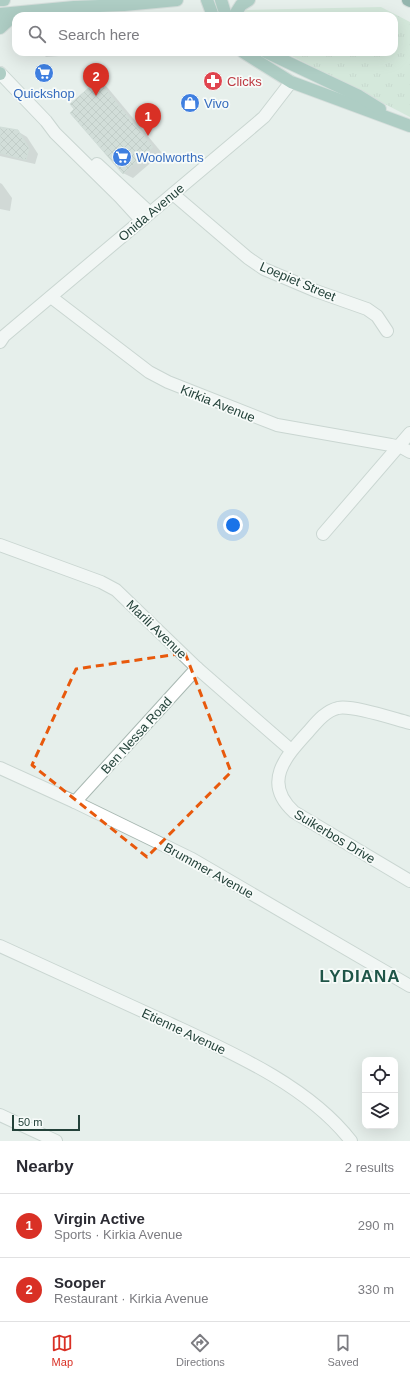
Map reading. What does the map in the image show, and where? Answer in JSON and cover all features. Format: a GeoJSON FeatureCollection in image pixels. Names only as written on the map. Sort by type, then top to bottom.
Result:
{"type":"FeatureCollection","features":[{"type":"Feature","properties":{"kind":"main road"},"geometry":{"type":"LineString","coordinates":[[20,12],[177,0]]}},
{"type":"Feature","properties":{"kind":"main road"},"geometry":{"type":"LineString","coordinates":[[207,0],[212,12]]}},
{"type":"Feature","properties":{"kind":"main road"},"geometry":{"type":"LineString","coordinates":[[222,0],[225,12]]}},
{"type":"Feature","properties":{"kind":"main road"},"geometry":{"type":"LineString","coordinates":[[237,12],[241,5],[249,0]]}},
{"type":"Feature","properties":{"kind":"main road"},"geometry":{"type":"LineString","coordinates":[[0,14],[12,13]]}},
{"type":"Feature","properties":{"kind":"main road"},"geometry":{"type":"LineString","coordinates":[[0,28],[12,17]]}},
{"type":"Feature","properties":{"kind":"main road"},"geometry":{"type":"LineString","coordinates":[[249,56],[291,82],[410,126]]}},
{"type":"Feature","properties":{"kind":"main road"},"geometry":{"type":"LineString","coordinates":[[264,56],[283,68],[291,82]]}},
{"type":"Feature","properties":{"kind":"main road"},"geometry":{"type":"LineString","coordinates":[[274,56],[359,96],[410,126]]}},
{"type":"Feature","properties":{"kind":"street"},"geometry":{"type":"LineString","coordinates":[[0,73],[46,121],[66,134],[146,217]]}},
{"type":"Feature","properties":{"kind":"street","name":"Onida Avenue"},"geometry":{"type":"LineString","coordinates":[[1,339],[264,116],[291,82]]}},
{"type":"Feature","properties":{"kind":"street","name":"Loepiet Street"},"geometry":{"type":"LineString","coordinates":[[173,194],[248,258],[264,269],[367,309],[377,316],[387,331]]}},
{"type":"Feature","properties":{"kind":"street","name":"Kirkia Avenue"},"geometry":{"type":"LineString","coordinates":[[51,297],[149,372],[168,382],[277,425],[398,446],[410,452]]}},
{"type":"Feature","properties":{"kind":"street"},"geometry":{"type":"LineString","coordinates":[[323,534],[410,432]]}},
{"type":"Feature","properties":{"kind":"street","name":"Marili Avenue"},"geometry":{"type":"LineString","coordinates":[[0,545],[101,582],[116,590],[197,668],[291,750]]}},
{"type":"Feature","properties":{"kind":"street","name":"Ben Nessa Road"},"geometry":{"type":"LineString","coordinates":[[75,802],[197,668]]}},
{"type":"Feature","properties":{"kind":"street","name":"Suikerbos Drive"},"geometry":{"type":"LineString","coordinates":[[410,723],[358,709],[339,708],[320,719],[291,750],[281,767],[278,781],[283,799],[294,812],[410,881]]}},
{"type":"Feature","properties":{"kind":"street","name":"Brummer Avenue"},"geometry":{"type":"LineString","coordinates":[[0,768],[75,802],[192,859],[410,986]]}},
{"type":"Feature","properties":{"kind":"street","name":"Etienne Avenue"},"geometry":{"type":"LineString","coordinates":[[0,946],[183,1030],[256,1066],[316,1106],[341,1128],[351,1141]]}},
{"type":"Feature","properties":{"kind":"street"},"geometry":{"type":"LineString","coordinates":[[0,1115],[56,1141]]}},
{"type":"Feature","properties":{"kind":"highlighted area"},"geometry":{"type":"Polygon","coordinates":[[[185,653],[231,772],[147,857],[32,765],[76,669],[185,653]]]}},
{"type":"Feature","properties":{"kind":"green space"},"geometry":{"type":"Polygon","coordinates":[[[381,7],[391,12],[244,12],[244,10],[381,7]]]}},
{"type":"Feature","properties":{"kind":"green space"},"geometry":{"type":"Polygon","coordinates":[[[398,16],[410,22],[410,117],[292,56],[398,56],[398,16]]]}},
{"type":"Feature","properties":{"kind":"building"},"geometry":{"type":"Polygon","coordinates":[[[98,80],[153,147],[123,174],[70,113],[74,109],[70,104],[98,80]]]}},
{"type":"Feature","properties":{"kind":"building"},"geometry":{"type":"Polygon","coordinates":[[[0,127],[18,130],[29,148],[26,160],[0,153],[0,127]]]}},
{"type":"Feature","properties":{"kind":"place","name":"Quickshop"},"geometry":{"type":"Point","coordinates":[44,73]}},
{"type":"Feature","properties":{"kind":"place","name":"Clicks"},"geometry":{"type":"Point","coordinates":[213,81]}},
{"type":"Feature","properties":{"kind":"place","name":"Sooper"},"geometry":{"type":"Point","coordinates":[96,96]}},
{"type":"Feature","properties":{"kind":"place","name":"Vivo"},"geometry":{"type":"Point","coordinates":[190,103]}},
{"type":"Feature","properties":{"kind":"place","name":"Virgin Active"},"geometry":{"type":"Point","coordinates":[148,136]}},
{"type":"Feature","properties":{"kind":"place","name":"Woolworths"},"geometry":{"type":"Point","coordinates":[122,157]}},
{"type":"Feature","properties":{"kind":"district","name":"LYDIANA"},"geometry":{"type":"Point","coordinates":[360,976]}}]}
